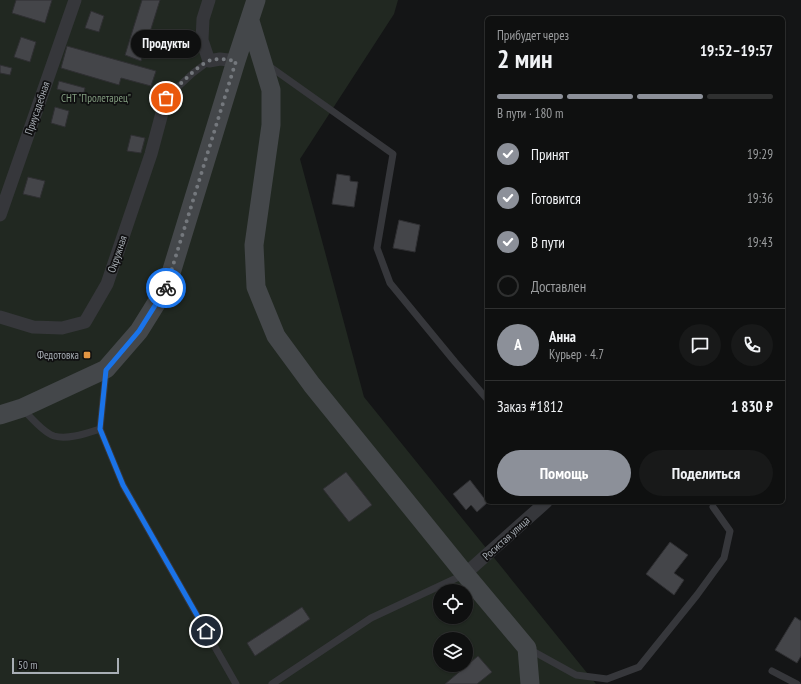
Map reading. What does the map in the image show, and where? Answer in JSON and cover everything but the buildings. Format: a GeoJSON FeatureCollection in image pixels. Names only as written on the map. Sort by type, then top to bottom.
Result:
{"type":"FeatureCollection","features":[{"type":"Feature","properties":{"kind":"street","name":"Приусадебная"},"geometry":{"type":"LineString","coordinates":[[0,215],[75,0]]}},
{"type":"Feature","properties":{"kind":"street"},"geometry":{"type":"LineString","coordinates":[[209,0],[203,19],[202,40],[209,61],[220,59],[236,61]]}},
{"type":"Feature","properties":{"kind":"street"},"geometry":{"type":"LineString","coordinates":[[0,415],[22,408],[106,370],[139,331],[167,286],[256,0]]}},
{"type":"Feature","properties":{"kind":"street"},"geometry":{"type":"LineString","coordinates":[[250,21],[271,90],[271,125],[254,245],[256,287],[276,336],[312,385],[527,648],[530,684]]}},
{"type":"Feature","properties":{"kind":"street","name":"Окружная"},"geometry":{"type":"LineString","coordinates":[[0,317],[32,327],[62,328],[85,322],[107,284],[151,154],[166,98]]}},
{"type":"Feature","properties":{"kind":"street","name":"Росистая улица"},"geometry":{"type":"LineString","coordinates":[[465,574],[544,504]]}},
{"type":"Feature","properties":{"kind":"lane"},"geometry":{"type":"LineString","coordinates":[[166,98],[193,72],[209,61]]}},
{"type":"Feature","properties":{"kind":"lane"},"geometry":{"type":"LineString","coordinates":[[262,62],[392,154],[377,248],[390,283],[485,397]]}},
{"type":"Feature","properties":{"kind":"lane"},"geometry":{"type":"LineString","coordinates":[[106,370],[100,429],[123,485],[236,684]]}},
{"type":"Feature","properties":{"kind":"lane"},"geometry":{"type":"LineString","coordinates":[[22,408],[38,424],[54,436],[74,436],[100,429]]}},
{"type":"Feature","properties":{"kind":"lane"},"geometry":{"type":"LineString","coordinates":[[527,648],[576,675],[608,679],[639,667],[697,595],[724,558],[730,531],[713,507]]}},
{"type":"Feature","properties":{"kind":"lane"},"geometry":{"type":"LineString","coordinates":[[272,684],[371,618],[465,574]]}},
{"type":"Feature","properties":{"kind":"lane"},"geometry":{"type":"LineString","coordinates":[[772,671],[797,684]]}},
{"type":"Feature","properties":{"kind":"green space","name":"СНТ \"Пролетарец\""},"geometry":{"type":"Polygon","coordinates":[[[0,0],[398,0],[394,14],[300,159],[364,397],[596,684],[0,684],[0,0]]]}},
{"type":"Feature","properties":{"kind":"way so far"},"geometry":{"type":"LineString","coordinates":[[166,98],[193,72],[209,61],[220,59],[236,61],[166,288]]}},
{"type":"Feature","properties":{"kind":"place","name":"Продукты"},"geometry":{"type":"Point","coordinates":[166,98]}},
{"type":"Feature","properties":{"kind":"place","name":"Федотовка"},"geometry":{"type":"Point","coordinates":[87,355]}},
{"type":"Feature","properties":{"kind":"route"},"geometry":{"type":"LineString","coordinates":[[166,288],[139,331],[106,370],[100,429],[123,485],[206,631]]}}]}
